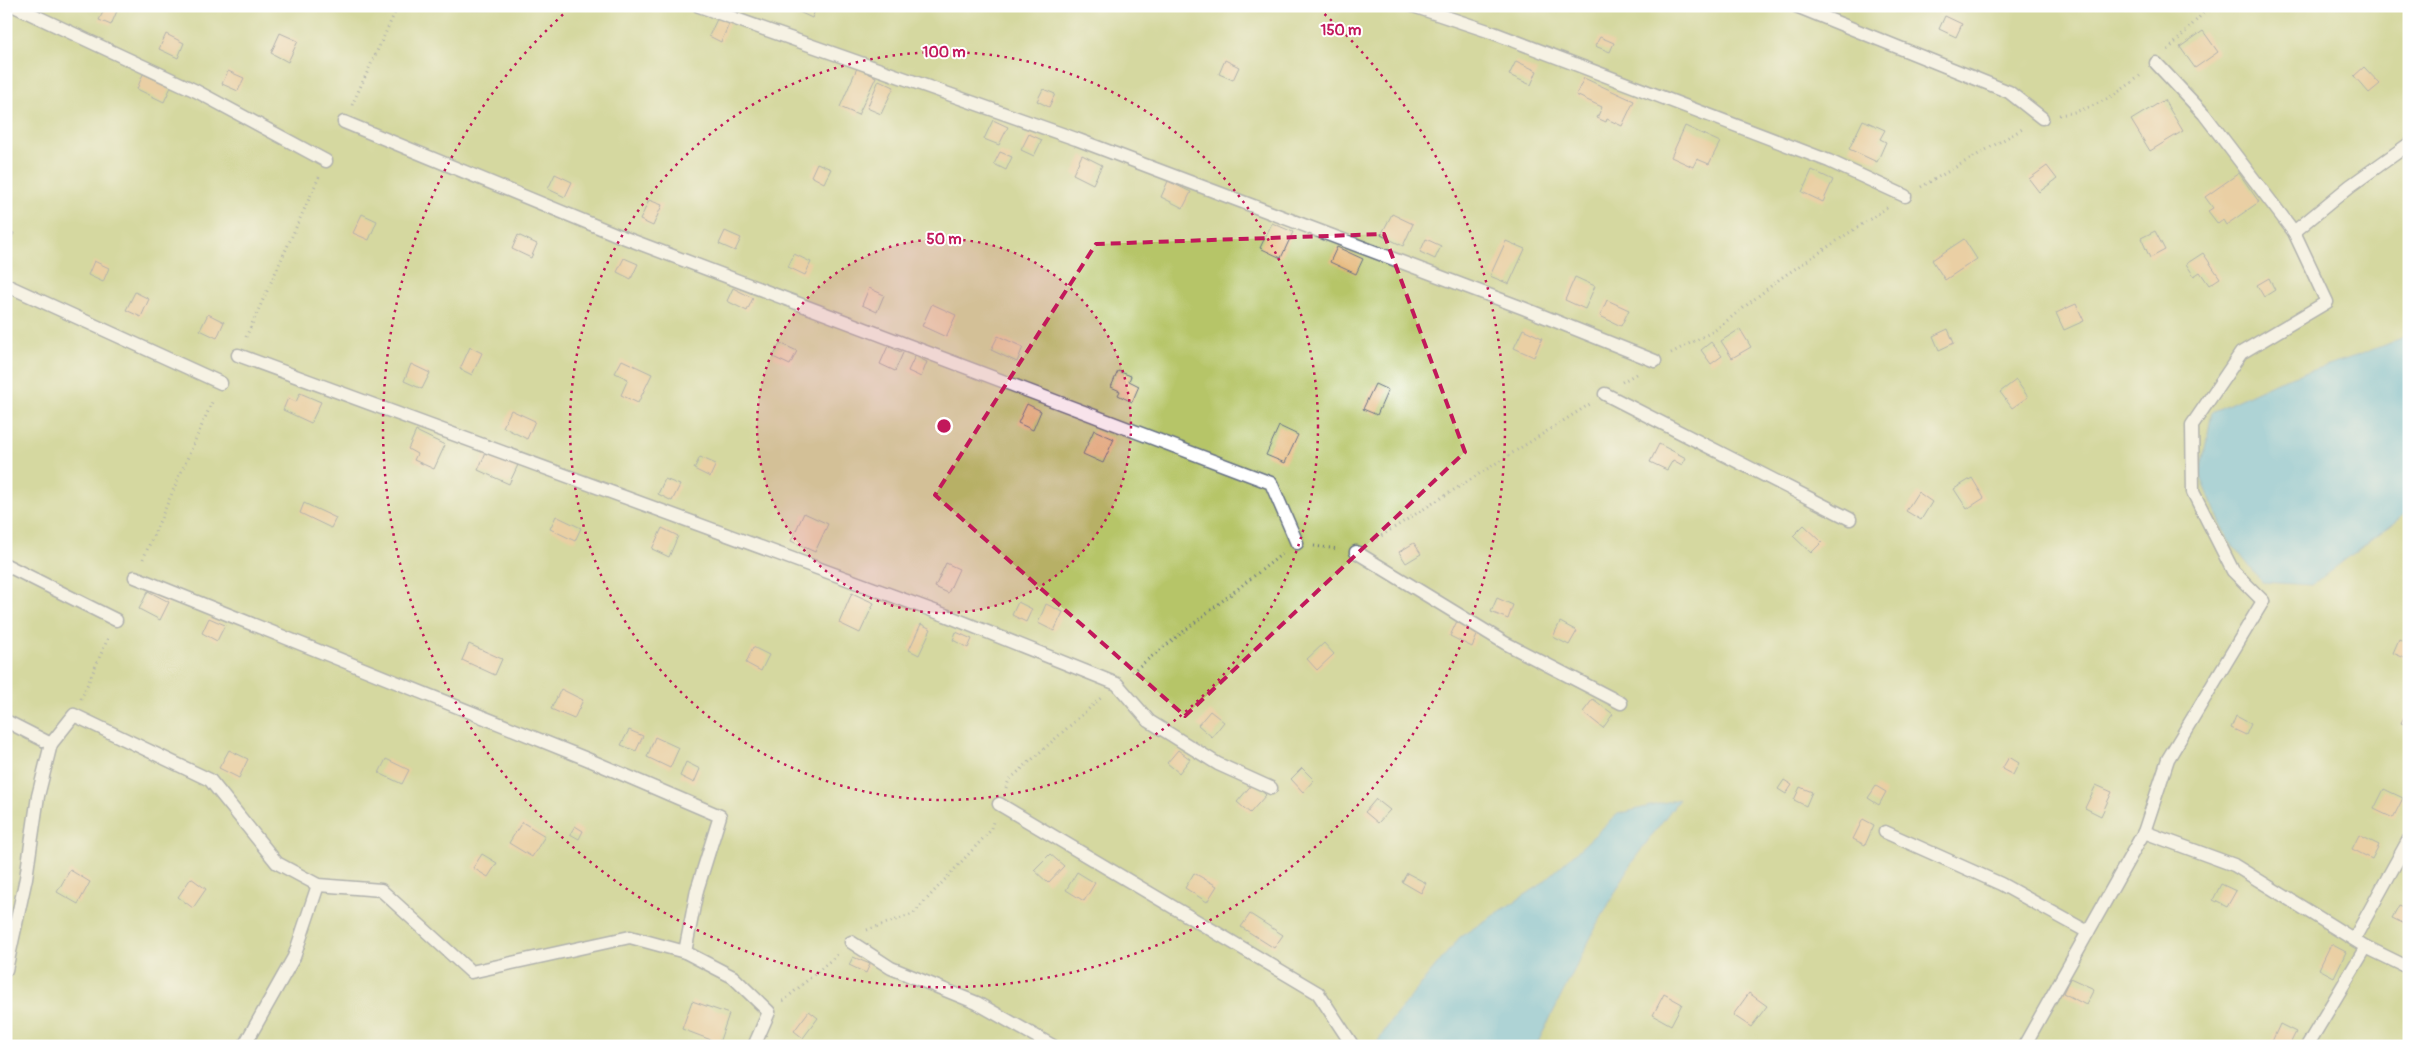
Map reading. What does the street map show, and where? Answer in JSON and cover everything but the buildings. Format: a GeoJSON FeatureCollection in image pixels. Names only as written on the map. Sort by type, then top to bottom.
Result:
{"type":"FeatureCollection","features":[{"type":"Feature","properties":{"kind":"lane"},"geometry":{"type":"LineString","coordinates":[[14,6],[196,91],[326,160]]}},
{"type":"Feature","properties":{"kind":"lane"},"geometry":{"type":"LineString","coordinates":[[699,6],[1076,139],[1523,308],[1655,361]]}},
{"type":"Feature","properties":{"kind":"lane"},"geometry":{"type":"LineString","coordinates":[[1413,6],[1491,32],[1829,161],[1905,196]]}},
{"type":"Feature","properties":{"kind":"lane"},"geometry":{"type":"LineString","coordinates":[[1796,6],[2009,92],[2042,118]]}},
{"type":"Feature","properties":{"kind":"lane"},"geometry":{"type":"LineString","coordinates":[[2024,1046],[2144,832],[2168,759],[2263,601],[2233,571],[2193,492],[2192,425],[2241,353],[2327,302],[2294,232],[2204,114],[2156,63]]}},
{"type":"Feature","properties":{"kind":"lane"},"geometry":{"type":"LineString","coordinates":[[344,122],[620,236],[1271,483],[1296,543]]}},
{"type":"Feature","properties":{"kind":"lane"},"geometry":{"type":"LineString","coordinates":[[2294,232],[2350,186],[2409,144]]}},
{"type":"Feature","properties":{"kind":"lane"},"geometry":{"type":"LineString","coordinates":[[6,285],[221,383]]}},
{"type":"Feature","properties":{"kind":"lane"},"geometry":{"type":"LineString","coordinates":[[238,355],[945,615],[1117,684],[1149,721],[1218,764],[1271,788]]}},
{"type":"Feature","properties":{"kind":"lane"},"geometry":{"type":"LineString","coordinates":[[1605,394],[1850,519]]}},
{"type":"Feature","properties":{"kind":"lane"},"geometry":{"type":"LineString","coordinates":[[1356,552],[1505,643],[1621,703]]}},
{"type":"Feature","properties":{"kind":"lane"},"geometry":{"type":"LineString","coordinates":[[6,565],[116,620]]}},
{"type":"Feature","properties":{"kind":"lane"},"geometry":{"type":"LineString","coordinates":[[135,577],[587,759],[720,816],[697,890],[685,952]]}},
{"type":"Feature","properties":{"kind":"lane"},"geometry":{"type":"LineString","coordinates":[[6,970],[26,878],[38,796],[51,744],[74,714],[210,780],[277,863],[318,885],[382,890],[471,972],[630,937],[685,952],[733,977],[769,1012],[754,1046]]}},
{"type":"Feature","properties":{"kind":"lane"},"geometry":{"type":"LineString","coordinates":[[6,721],[51,744]]}},
{"type":"Feature","properties":{"kind":"lane"},"geometry":{"type":"LineString","coordinates":[[1000,804],[1318,993],[1351,1043],[1350,1046]]}},
{"type":"Feature","properties":{"kind":"lane"},"geometry":{"type":"LineString","coordinates":[[1886,832],[2001,884],[2088,932]]}},
{"type":"Feature","properties":{"kind":"lane"},"geometry":{"type":"LineString","coordinates":[[2144,832],[2234,865],[2366,947],[2409,968]]}},
{"type":"Feature","properties":{"kind":"lane"},"geometry":{"type":"LineString","coordinates":[[2354,939],[2409,839]]}},
{"type":"Feature","properties":{"kind":"lane"},"geometry":{"type":"LineString","coordinates":[[244,1046],[294,957],[318,885]]}},
{"type":"Feature","properties":{"kind":"lane"},"geometry":{"type":"LineString","coordinates":[[851,942],[891,968],[977,1003],[1052,1046]]}},
{"type":"Feature","properties":{"kind":"lane"},"geometry":{"type":"LineString","coordinates":[[2306,1046],[2366,947]]}},
{"type":"Feature","properties":{"kind":"path"},"geometry":{"type":"LineString","coordinates":[[769,1012],[870,926],[913,914],[990,831],[1009,780],[1117,684],[1296,543],[1356,552],[1655,361],[1714,331],[1780,278],[1905,196],[2042,118],[2074,113],[2121,92],[2156,63],[2210,6]]}},
{"type":"Feature","properties":{"kind":"highlighted area"},"geometry":{"type":"Polygon","coordinates":[[[1384,234],[1465,452],[1185,716],[935,495],[1096,244],[1384,234]]]}},
{"type":"Feature","properties":{"kind":"green space"},"geometry":{"type":"Polygon","coordinates":[[[6,6],[2409,6],[2409,1046],[6,1046],[6,6]]]}},
{"type":"Feature","properties":{"kind":"water"},"geometry":{"type":"Polygon","coordinates":[[[2409,335],[2409,511],[2312,585],[2262,582],[2227,538],[2200,475],[2212,412],[2279,381],[2362,354],[2409,335]]]}},
{"type":"Feature","properties":{"kind":"water"},"geometry":{"type":"Polygon","coordinates":[[[1679,799],[1632,862],[1597,925],[1536,1046],[1375,1046],[1391,1021],[1460,937],[1539,886],[1618,814],[1679,799]]]}}]}
